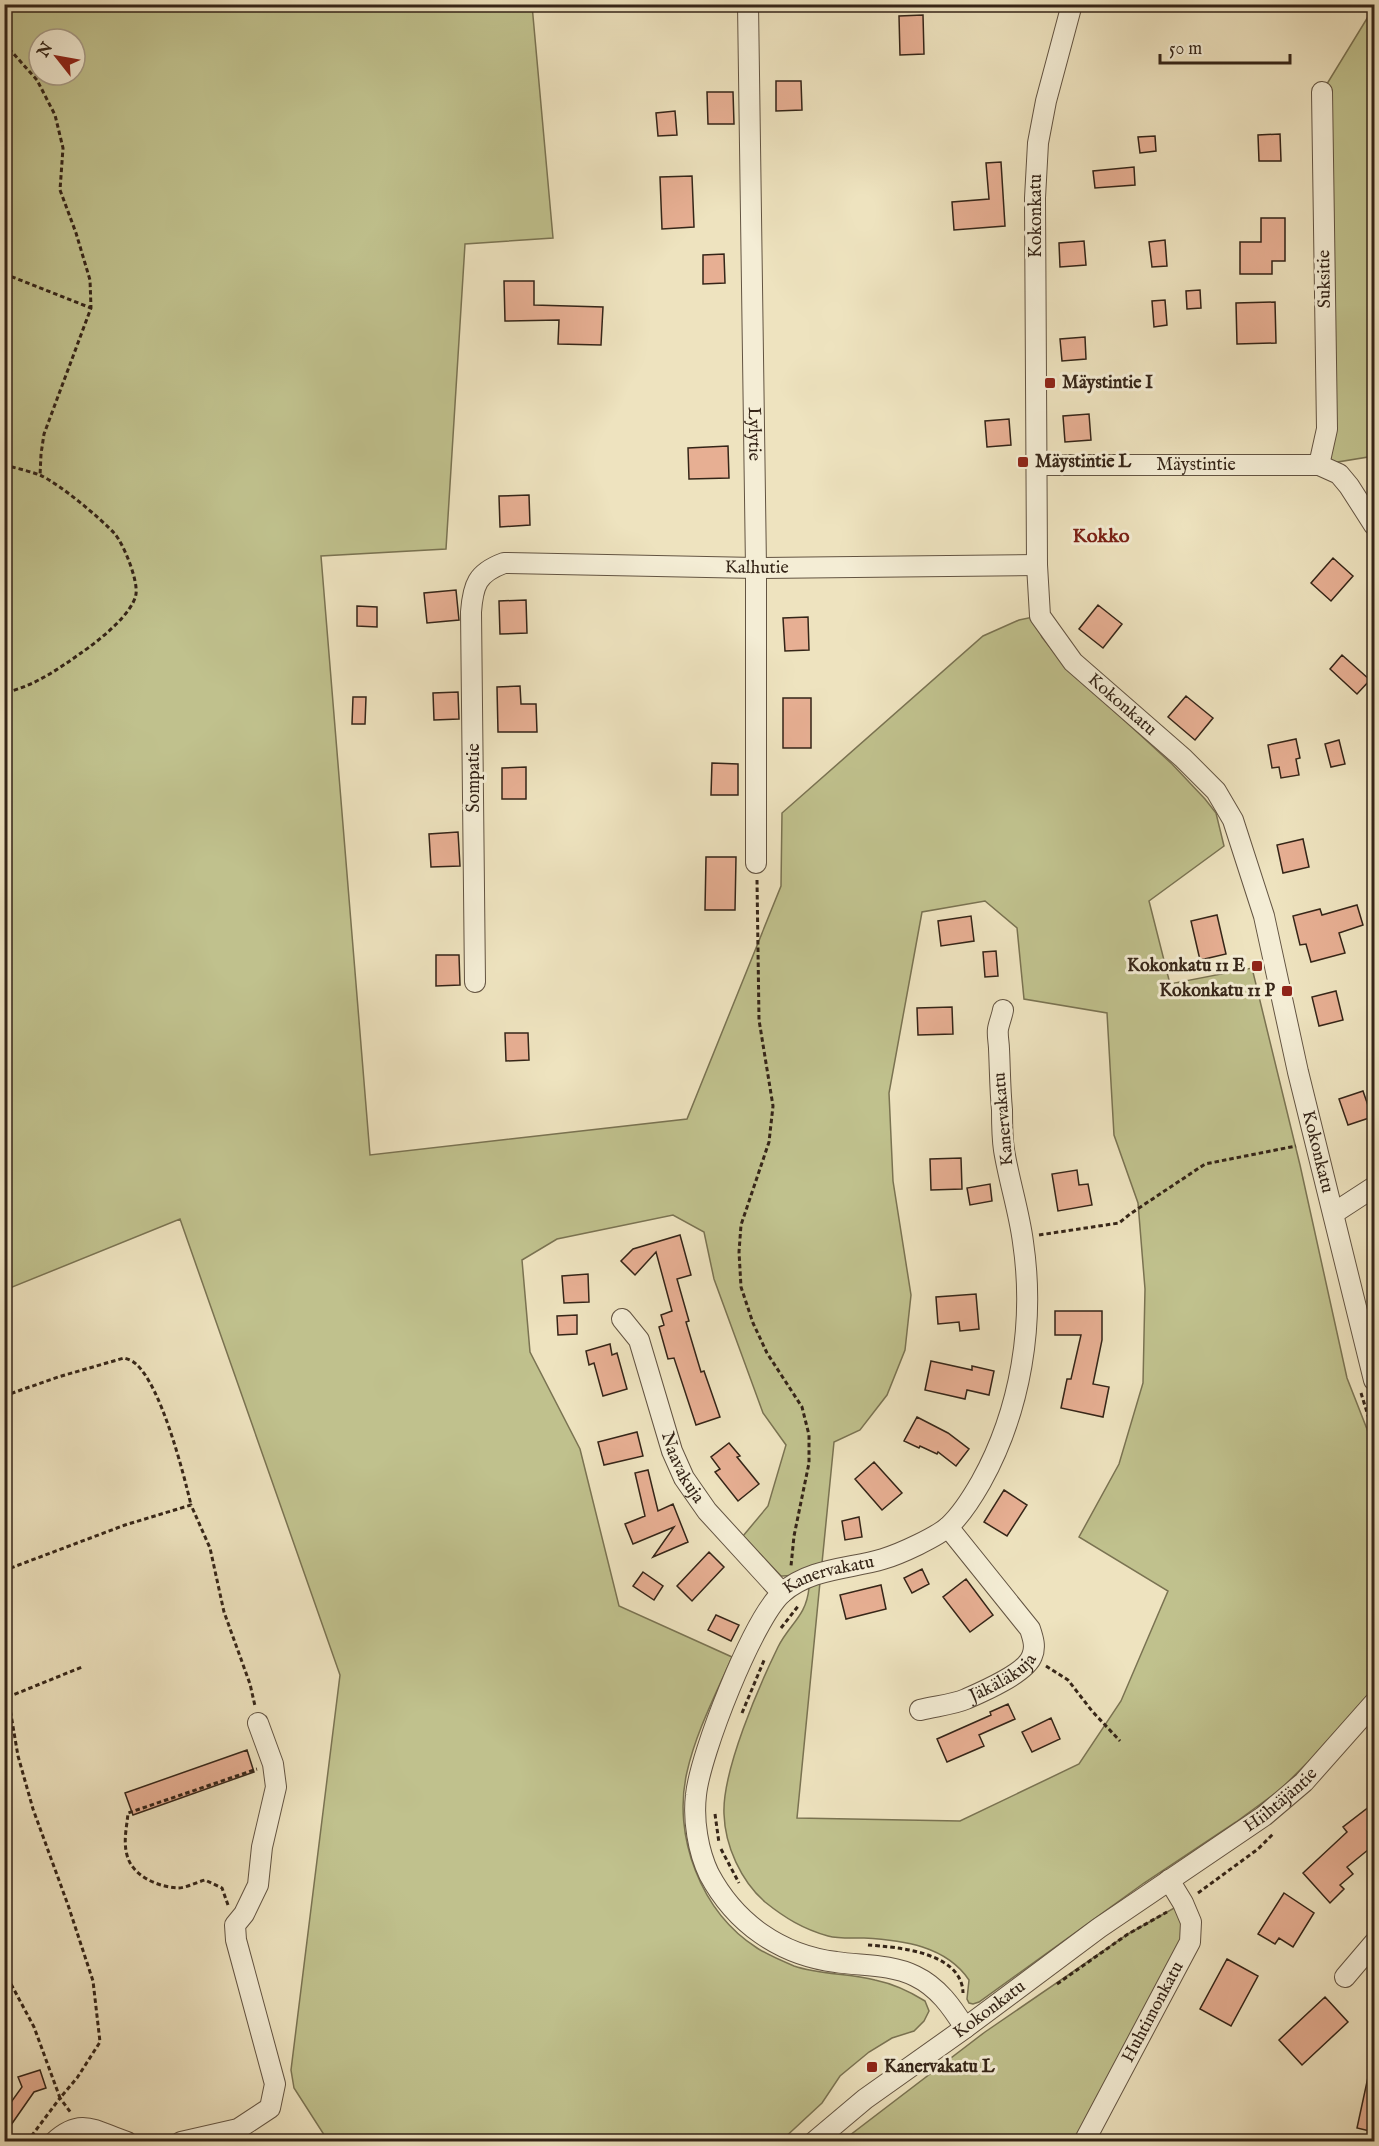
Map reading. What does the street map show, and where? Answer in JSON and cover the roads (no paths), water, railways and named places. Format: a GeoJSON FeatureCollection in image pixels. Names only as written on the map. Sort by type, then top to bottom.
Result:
{"type":"FeatureCollection","features":[{"type":"Feature","properties":{"kind":"street","name":"Lylytie"},"geometry":{"type":"LineString","coordinates":[[748,4],[756,568],[756,863]]}},
{"type":"Feature","properties":{"kind":"street","name":"Kokonkatu"},"geometry":{"type":"LineString","coordinates":[[1072,4],[1046,101],[1038,143],[1035,198],[1037,565],[1040,616],[1073,662],[1183,758],[1216,790],[1233,820],[1264,916],[1298,1072],[1374,1380]]}},
{"type":"Feature","properties":{"kind":"street","name":"Suksitie"},"geometry":{"type":"LineString","coordinates":[[1318,465],[1327,429],[1322,92]]}},
{"type":"Feature","properties":{"kind":"street","name":"Mäystintie"},"geometry":{"type":"LineString","coordinates":[[1038,465],[1318,465]]}},
{"type":"Feature","properties":{"kind":"street"},"geometry":{"type":"LineString","coordinates":[[1318,465],[1338,474],[1344,480],[1374,525]]}},
{"type":"Feature","properties":{"kind":"street","name":"Kalhutie"},"geometry":{"type":"LineString","coordinates":[[481,577],[492,568],[504,563],[756,568],[1037,565]]}},
{"type":"Feature","properties":{"kind":"street","name":"Sompatie"},"geometry":{"type":"LineString","coordinates":[[475,982],[471,612],[472,591],[481,577]]}},
{"type":"Feature","properties":{"kind":"street","name":"Kanervakatu"},"geometry":{"type":"LineString","coordinates":[[965,2028],[952,2006],[938,1991],[915,1976],[890,1967],[833,1962],[801,1955],[765,1937],[742,1920],[708,1871],[697,1836],[696,1796],[703,1761],[764,1615],[790,1588],[818,1573],[884,1559],[913,1547],[948,1527],[980,1484],[997,1448],[1020,1372],[1028,1312],[1028,1281],[1023,1237],[1003,1146],[998,1029],[1003,1010]]}},
{"type":"Feature","properties":{"kind":"street"},"geometry":{"type":"LineString","coordinates":[[1334,1213],[1374,1187]]}},
{"type":"Feature","properties":{"kind":"street","name":"Naavakuja"},"geometry":{"type":"LineString","coordinates":[[622,1318],[639,1340],[672,1451],[684,1478],[707,1511],[790,1588]]}},
{"type":"Feature","properties":{"kind":"street","name":"Jäkäläkuja"},"geometry":{"type":"LineString","coordinates":[[920,1710],[964,1700],[1025,1668],[1032,1657],[1034,1642],[1030,1629],[948,1527]]}},
{"type":"Feature","properties":{"kind":"street","name":"Hiihtäjäntie"},"geometry":{"type":"LineString","coordinates":[[1170,1880],[1264,1816],[1304,1782],[1374,1703]]}},
{"type":"Feature","properties":{"kind":"street"},"geometry":{"type":"LineString","coordinates":[[180,2142],[238,2129],[270,2109],[275,2084],[245,1979],[235,1925],[244,1914],[258,1885],[262,1847],[276,1787],[273,1764],[258,1723]]}},
{"type":"Feature","properties":{"kind":"street","name":"Kokonkatu"},"geometry":{"type":"LineString","coordinates":[[814,2142],[865,2098],[965,2028],[1099,1928],[1170,1880]]}},
{"type":"Feature","properties":{"kind":"street","name":"Huhtimonkatu"},"geometry":{"type":"LineString","coordinates":[[1084,2142],[1095,2117],[1190,1941],[1191,1922],[1170,1880]]}},
{"type":"Feature","properties":{"kind":"street"},"geometry":{"type":"LineString","coordinates":[[1345,1977],[1374,1943]]}},
{"type":"Feature","properties":{"kind":"street"},"geometry":{"type":"LineString","coordinates":[[54,2142],[67,2130],[80,2127],[97,2130],[127,2142]]}},
{"type":"Feature","properties":{"kind":"place","name":"Mäystintie I"},"geometry":{"type":"Point","coordinates":[1050,383]}},
{"type":"Feature","properties":{"kind":"place","name":"Mäystintie L"},"geometry":{"type":"Point","coordinates":[1023,462]}},
{"type":"Feature","properties":{"kind":"place","name":"Kokonkatu 11 E"},"geometry":{"type":"Point","coordinates":[1257,966]}},
{"type":"Feature","properties":{"kind":"place","name":"Kokonkatu 11 P"},"geometry":{"type":"Point","coordinates":[1287,991]}},
{"type":"Feature","properties":{"kind":"place","name":"Kanervakatu L"},"geometry":{"type":"Point","coordinates":[872,2067]}},
{"type":"Feature","properties":{"kind":"district","name":"Kokko"},"geometry":{"type":"Point","coordinates":[1101,536]}}]}
